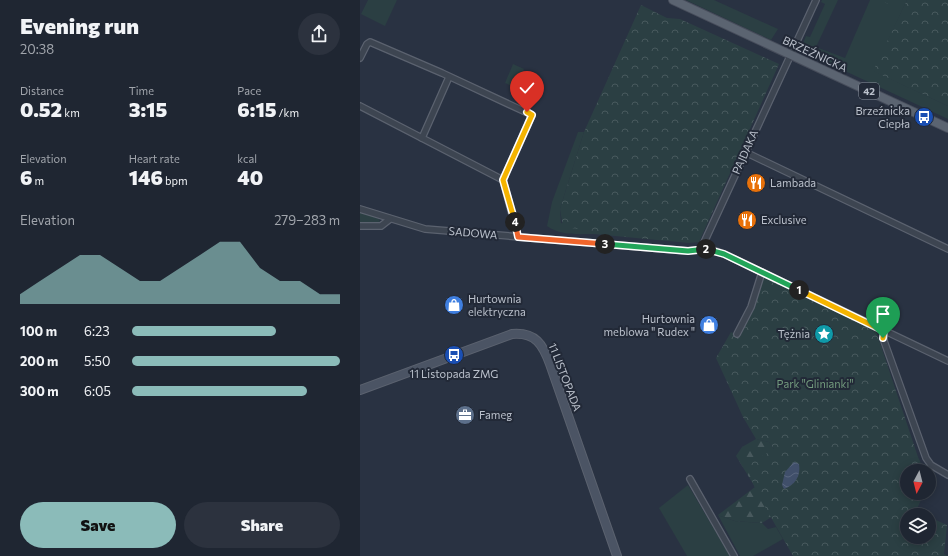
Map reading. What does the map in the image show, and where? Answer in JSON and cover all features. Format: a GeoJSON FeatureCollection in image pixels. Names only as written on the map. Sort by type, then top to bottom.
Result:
{"type":"FeatureCollection","features":[{"type":"Feature","properties":{"kind":"main road","name":"BRZEŹNICKA"},"geometry":{"type":"LineString","coordinates":[[673,0],[948,128]]}},
{"type":"Feature","properties":{"kind":"street","name":"PAJDAKA"},"geometry":{"type":"LineString","coordinates":[[701,249],[816,0]]}},
{"type":"Feature","properties":{"kind":"street"},"geometry":{"type":"LineString","coordinates":[[360,58],[367,44],[370,42],[532,115],[503,180],[518,237]]}},
{"type":"Feature","properties":{"kind":"street"},"geometry":{"type":"LineString","coordinates":[[422,138],[449,77]]}},
{"type":"Feature","properties":{"kind":"street"},"geometry":{"type":"LineString","coordinates":[[360,106],[503,180]]}},
{"type":"Feature","properties":{"kind":"street"},"geometry":{"type":"LineString","coordinates":[[745,152],[948,249]]}},
{"type":"Feature","properties":{"kind":"street","name":"SADOWA"},"geometry":{"type":"LineString","coordinates":[[360,209],[425,229],[688,251],[710,249],[724,254],[948,361]]}},
{"type":"Feature","properties":{"kind":"street"},"geometry":{"type":"LineString","coordinates":[[360,226],[381,226],[390,219]]}},
{"type":"Feature","properties":{"kind":"street"},"geometry":{"type":"LineString","coordinates":[[736,334],[751,307],[762,272]]}},
{"type":"Feature","properties":{"kind":"street"},"geometry":{"type":"LineString","coordinates":[[884,331],[884,341],[926,458],[931,465],[948,475]]}},
{"type":"Feature","properties":{"kind":"street","name":"11 LISTOPADA"},"geometry":{"type":"LineString","coordinates":[[360,390],[512,334],[522,334],[536,339],[545,351],[617,556]]}},
{"type":"Feature","properties":{"kind":"street"},"geometry":{"type":"LineString","coordinates":[[690,479],[734,556]]}},
{"type":"Feature","properties":{"kind":"green space"},"geometry":{"type":"Polygon","coordinates":[[[368,0],[397,0],[385,26],[361,14],[368,0]]]}},
{"type":"Feature","properties":{"kind":"green space"},"geometry":{"type":"Polygon","coordinates":[[[686,0],[714,0],[778,29],[771,40],[686,0]]]}},
{"type":"Feature","properties":{"kind":"green space"},"geometry":{"type":"Polygon","coordinates":[[[822,0],[838,0],[816,47],[845,58],[870,0],[907,0],[874,71],[948,106],[948,119],[804,52],[802,46],[806,36],[810,37],[825,4],[821,2],[822,0]]]}},
{"type":"Feature","properties":{"kind":"green space"},"geometry":{"type":"Polygon","coordinates":[[[881,0],[901,0],[897,9],[881,0]]]}},
{"type":"Feature","properties":{"kind":"green space"},"geometry":{"type":"Polygon","coordinates":[[[907,0],[948,0],[948,106],[873,71],[907,0]]]}},
{"type":"Feature","properties":{"kind":"green space"},"geometry":{"type":"Polygon","coordinates":[[[641,5],[667,18],[680,19],[779,64],[699,242],[689,243],[594,234],[594,231],[563,227],[560,209],[584,132],[641,5]]]}},
{"type":"Feature","properties":{"kind":"green space"},"geometry":{"type":"Polygon","coordinates":[[[513,64],[524,69],[516,88],[505,83],[513,64]]]}},
{"type":"Feature","properties":{"kind":"green space"},"geometry":{"type":"Polygon","coordinates":[[[578,132],[584,132],[560,209],[561,223],[594,231],[594,234],[564,233],[547,226],[552,202],[578,132]]]}},
{"type":"Feature","properties":{"kind":"green space"},"geometry":{"type":"Polygon","coordinates":[[[360,212],[379,219],[380,223],[360,224],[360,212]]]}},
{"type":"Feature","properties":{"kind":"green space","name":"Park \"Glinianki\""},"geometry":{"type":"Polygon","coordinates":[[[763,275],[876,331],[921,464],[900,464],[900,500],[921,500],[917,508],[900,508],[900,544],[936,544],[936,520],[947,525],[944,554],[948,556],[793,556],[757,493],[746,466],[774,449],[769,442],[756,439],[743,417],[716,358],[731,332],[739,336],[757,297],[763,275]]]}},
{"type":"Feature","properties":{"kind":"green space"},"geometry":{"type":"Polygon","coordinates":[[[756,439],[769,442],[776,452],[773,516],[762,523],[735,521],[718,515],[755,487],[736,456],[742,447],[756,439]]]}},
{"type":"Feature","properties":{"kind":"green space"},"geometry":{"type":"Polygon","coordinates":[[[688,485],[730,556],[687,556],[659,508],[688,485]]]}},
{"type":"Feature","properties":{"kind":"green space"},"geometry":{"type":"Polygon","coordinates":[[[718,515],[735,521],[762,523],[768,529],[776,527],[783,539],[753,556],[740,556],[718,515]]]}},
{"type":"Feature","properties":{"kind":"water"},"geometry":{"type":"Polygon","coordinates":[[[794,462],[799,464],[798,476],[791,485],[784,489],[782,485],[785,472],[794,462]]]}},
{"type":"Feature","properties":{"kind":"place","name":"Brzeźnicka Ciepła"},"geometry":{"type":"Point","coordinates":[924,117]}},
{"type":"Feature","properties":{"kind":"place","name":"Lambada"},"geometry":{"type":"Point","coordinates":[756,183]}},
{"type":"Feature","properties":{"kind":"place","name":"Exclusive"},"geometry":{"type":"Point","coordinates":[747,220]}},
{"type":"Feature","properties":{"kind":"place","name":"Hurtownia elektryczna"},"geometry":{"type":"Point","coordinates":[454,305]}},
{"type":"Feature","properties":{"kind":"place","name":"Hurtownia meblowa \" Rudex \""},"geometry":{"type":"Point","coordinates":[709,325]}},
{"type":"Feature","properties":{"kind":"place","name":"Tężnia"},"geometry":{"type":"Point","coordinates":[824,334]}},
{"type":"Feature","properties":{"kind":"place","name":"11 Listopada ZMG"},"geometry":{"type":"Point","coordinates":[454,355]}},
{"type":"Feature","properties":{"kind":"place","name":"Fameg"},"geometry":{"type":"Point","coordinates":[465,415]}},
{"type":"Feature","properties":{"kind":"route"},"geometry":{"type":"LineString","coordinates":[[527,112],[532,115],[503,180],[518,237],[695,252],[701,249],[710,249],[724,254],[884,331],[883,338]]}}]}
